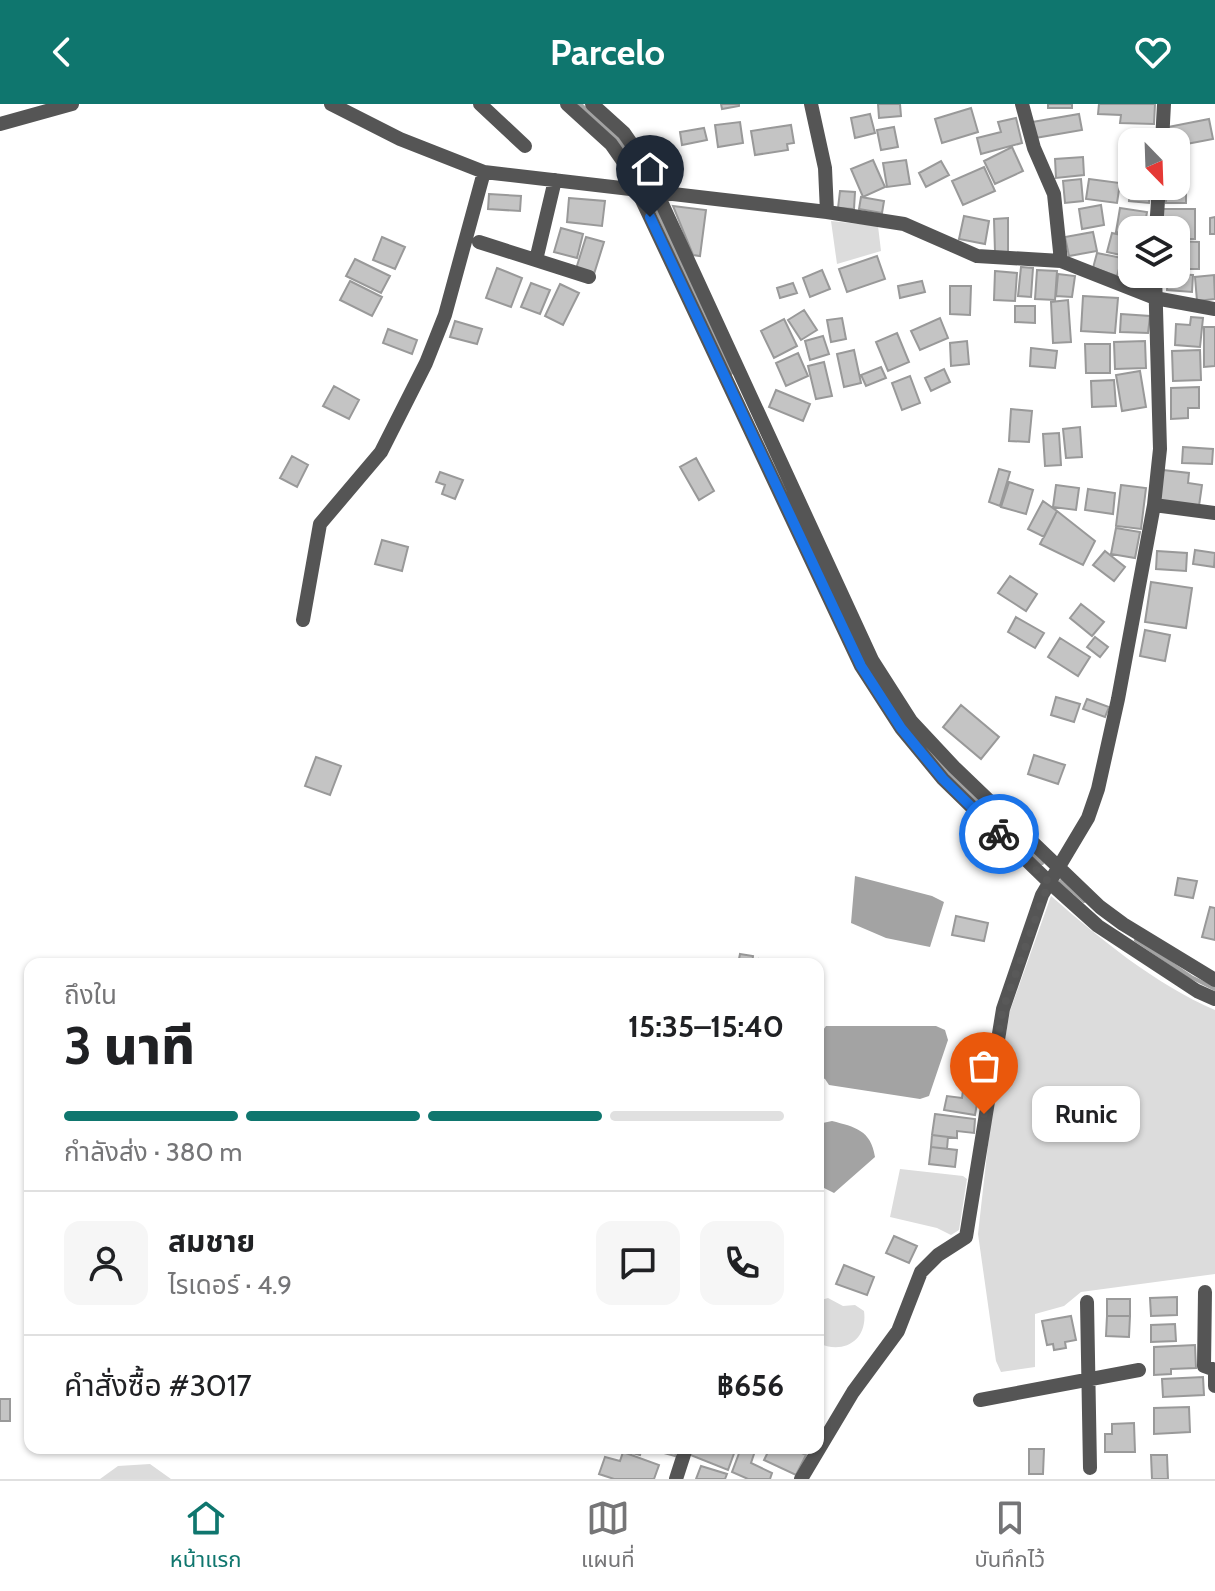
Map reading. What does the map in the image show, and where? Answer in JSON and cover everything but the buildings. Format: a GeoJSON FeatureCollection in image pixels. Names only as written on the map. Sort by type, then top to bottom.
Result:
{"type":"FeatureCollection","features":[{"type":"Feature","properties":{"kind":"street"},"geometry":{"type":"LineString","coordinates":[[0,124],[72,104]]}},
{"type":"Feature","properties":{"kind":"street"},"geometry":{"type":"LineString","coordinates":[[331,104],[400,139],[484,172],[827,212],[904,224],[977,256],[1061,261],[1155,298],[1215,309]]}},
{"type":"Feature","properties":{"kind":"street"},"geometry":{"type":"LineString","coordinates":[[480,104],[525,146]]}},
{"type":"Feature","properties":{"kind":"street"},"geometry":{"type":"LineString","coordinates":[[567,104],[611,144],[646,190],[872,660],[911,721],[1058,868],[1123,924],[1215,980]]}},
{"type":"Feature","properties":{"kind":"street"},"geometry":{"type":"LineString","coordinates":[[592,104],[624,133],[640,156],[646,190],[861,666],[901,728],[943,779],[1098,926],[1197,991],[1215,999]]}},
{"type":"Feature","properties":{"kind":"street"},"geometry":{"type":"LineString","coordinates":[[811,104],[825,168],[827,212]]}},
{"type":"Feature","properties":{"kind":"street"},"geometry":{"type":"LineString","coordinates":[[1022,104],[1034,148],[1054,194],[1061,261]]}},
{"type":"Feature","properties":{"kind":"street"},"geometry":{"type":"LineString","coordinates":[[1163,128],[1164,104]]}},
{"type":"Feature","properties":{"kind":"street"},"geometry":{"type":"LineString","coordinates":[[303,620],[320,524],[381,452],[426,363],[445,315],[484,172]]}},
{"type":"Feature","properties":{"kind":"street"},"geometry":{"type":"LineString","coordinates":[[536,260],[555,180]]}},
{"type":"Feature","properties":{"kind":"street"},"geometry":{"type":"LineString","coordinates":[[479,242],[589,277]]}},
{"type":"Feature","properties":{"kind":"street"},"geometry":{"type":"LineString","coordinates":[[824,1441],[853,1392],[898,1331],[921,1272],[938,1255],[966,1237],[1003,1009],[1049,882],[1088,818],[1098,789],[1154,505],[1160,449],[1155,288]]}},
{"type":"Feature","properties":{"kind":"street"},"geometry":{"type":"LineString","coordinates":[[1154,505],[1215,513]]}},
{"type":"Feature","properties":{"kind":"street"},"geometry":{"type":"LineString","coordinates":[[1205,1292],[1204,1366],[1215,1370],[1215,1386]]}},
{"type":"Feature","properties":{"kind":"street"},"geometry":{"type":"LineString","coordinates":[[1087,1302],[1090,1468]]}},
{"type":"Feature","properties":{"kind":"street"},"geometry":{"type":"LineString","coordinates":[[980,1400],[1139,1370]]}},
{"type":"Feature","properties":{"kind":"street"},"geometry":{"type":"LineString","coordinates":[[676,1479],[684,1454]]}},
{"type":"Feature","properties":{"kind":"street"},"geometry":{"type":"LineString","coordinates":[[801,1479],[816,1454]]}},
{"type":"Feature","properties":{"kind":"shaded area"},"geometry":{"type":"Polygon","coordinates":[[[831,221],[878,226],[881,251],[837,264],[831,221]]]}},
{"type":"Feature","properties":{"kind":"shaded area"},"geometry":{"type":"Polygon","coordinates":[[[855,876],[944,902],[930,947],[886,938],[851,923],[855,876]]]}},
{"type":"Feature","properties":{"kind":"shaded area"},"geometry":{"type":"Polygon","coordinates":[[[1051,896],[1150,974],[1215,1010],[1215,1274],[1081,1292],[1064,1306],[1035,1314],[1035,1367],[1001,1372],[996,1361],[978,1234],[991,1118],[1010,1011],[1051,896]]]}},
{"type":"Feature","properties":{"kind":"shaded area"},"geometry":{"type":"Polygon","coordinates":[[[826,1026],[936,1026],[945,1030],[948,1040],[929,1096],[920,1099],[829,1085],[824,1079],[826,1026]]]}},
{"type":"Feature","properties":{"kind":"shaded area"},"geometry":{"type":"Polygon","coordinates":[[[832,1121],[861,1131],[870,1141],[875,1157],[834,1193],[824,1188],[824,1123],[832,1121]]]}},
{"type":"Feature","properties":{"kind":"shaded area"},"geometry":{"type":"Polygon","coordinates":[[[900,1169],[967,1179],[959,1230],[951,1235],[937,1228],[890,1217],[900,1169]]]}},
{"type":"Feature","properties":{"kind":"shaded area"},"geometry":{"type":"Polygon","coordinates":[[[828,1298],[843,1306],[855,1305],[864,1311],[862,1330],[845,1346],[824,1345],[824,1299],[828,1298]]]}},
{"type":"Feature","properties":{"kind":"shaded area"},"geometry":{"type":"Polygon","coordinates":[[[150,1464],[171,1479],[100,1479],[118,1466],[150,1464]]]}},
{"type":"Feature","properties":{"kind":"waterway"},"geometry":{"type":"LineString","coordinates":[[580,104],[617,138],[646,188]]}},
{"type":"Feature","properties":{"kind":"waterway"},"geometry":{"type":"LineString","coordinates":[[650,196],[731,373]]}},
{"type":"Feature","properties":{"kind":"waterway"},"geometry":{"type":"LineString","coordinates":[[925,746],[1042,863]]}},
{"type":"Feature","properties":{"kind":"waterway"},"geometry":{"type":"LineString","coordinates":[[1061,881],[1084,901]]}},
{"type":"Feature","properties":{"kind":"waterway"},"geometry":{"type":"LineString","coordinates":[[1136,940],[1191,977],[1215,989]]}},
{"type":"Feature","properties":{"kind":"way so far"},"geometry":{"type":"LineString","coordinates":[[984,1114],[1003,1009],[1049,882],[999,834]]}},
{"type":"Feature","properties":{"kind":"place","name":"Runic"},"geometry":{"type":"Point","coordinates":[984,1114]}},
{"type":"Feature","properties":{"kind":"route"},"geometry":{"type":"LineString","coordinates":[[650,217],[861,666],[901,728],[943,779],[999,834]]}}]}
